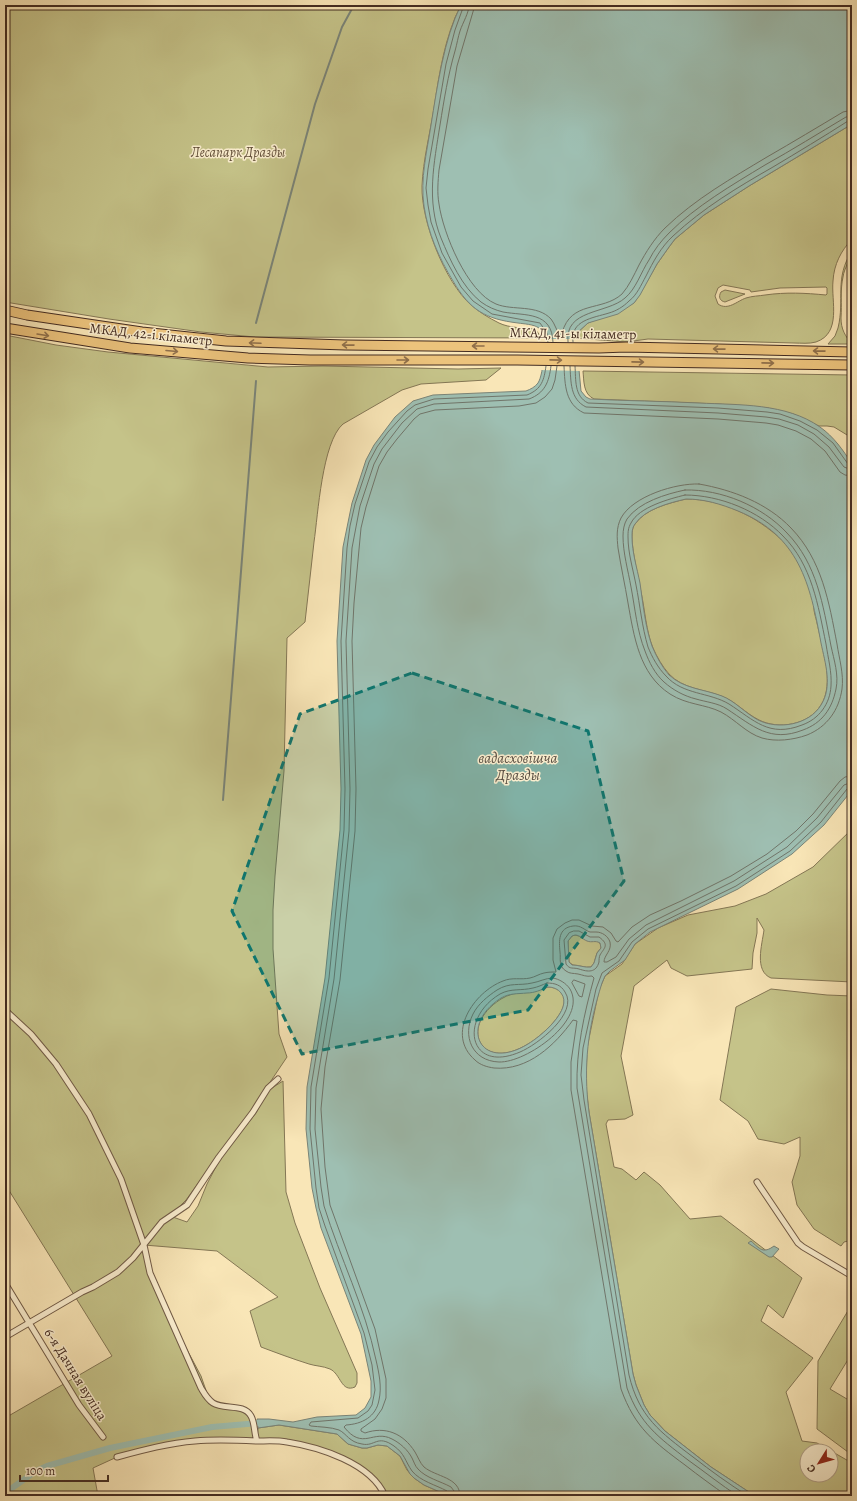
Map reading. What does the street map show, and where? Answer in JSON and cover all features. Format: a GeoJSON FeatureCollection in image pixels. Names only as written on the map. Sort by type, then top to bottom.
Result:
{"type":"FeatureCollection","features":[{"type":"Feature","properties":{"kind":"highway","name":"МКАД, 42-і кіламетр"},"geometry":{"type":"LineString","coordinates":[[5,310],[42,317],[193,338],[255,343],[294,344]]}},
{"type":"Feature","properties":{"kind":"highway","name":"МКАД, 42-і кіламетр"},"geometry":{"type":"LineString","coordinates":[[5,328],[130,348],[248,358],[294,359]]}},
{"type":"Feature","properties":{"kind":"highway","name":"МКАД, 41-ы кіламетр"},"geometry":{"type":"LineString","coordinates":[[294,344],[599,348],[634,347],[852,352]]}},
{"type":"Feature","properties":{"kind":"highway","name":"МКАД, 41-ы кіламетр"},"geometry":{"type":"LineString","coordinates":[[294,359],[517,360],[852,365]]}},
{"type":"Feature","properties":{"kind":"street"},"geometry":{"type":"LineString","coordinates":[[5,1010],[31,1034],[56,1064],[89,1114],[121,1179],[144,1245],[150,1273],[161,1301],[206,1397],[214,1404],[223,1407],[243,1408],[251,1416],[256,1438]]}},
{"type":"Feature","properties":{"kind":"street"},"geometry":{"type":"LineString","coordinates":[[30,1322],[82,1292],[94,1287],[118,1272],[133,1258],[162,1222],[187,1205],[219,1157],[253,1112],[268,1088],[278,1079]]}},
{"type":"Feature","properties":{"kind":"street"},"geometry":{"type":"LineString","coordinates":[[757,1182],[803,1247],[852,1276]]}},
{"type":"Feature","properties":{"kind":"street","name":"6-я Дачная вуліца"},"geometry":{"type":"LineString","coordinates":[[5,1283],[79,1405],[103,1438]]}},
{"type":"Feature","properties":{"kind":"street","name":"6-я Дачная вуліца"},"geometry":{"type":"LineString","coordinates":[[5,1337],[30,1322]]}},
{"type":"Feature","properties":{"kind":"street"},"geometry":{"type":"LineString","coordinates":[[117,1457],[194,1441],[256,1438],[286,1442],[323,1451],[354,1464],[375,1480],[382,1489],[384,1496]]}},
{"type":"Feature","properties":{"kind":"highlighted area"},"geometry":{"type":"Polygon","coordinates":[[[412,673],[588,731],[624,881],[528,1010],[302,1054],[232,911],[300,714],[412,673]]]}},
{"type":"Feature","properties":{"kind":"green space","name":"Лесапарк Дразды"},"geometry":{"type":"Polygon","coordinates":[[[5,5],[461,5],[455,17],[443,55],[425,157],[422,186],[426,216],[436,250],[452,282],[461,295],[474,308],[499,323],[517,328],[535,329],[539,334],[539,338],[255,337],[201,332],[5,302],[5,5]]]}},
{"type":"Feature","properties":{"kind":"green space"},"geometry":{"type":"Polygon","coordinates":[[[852,124],[852,239],[841,253],[835,269],[833,281],[834,316],[829,331],[824,338],[816,342],[805,343],[648,339],[626,342],[576,338],[578,332],[588,323],[634,303],[657,264],[675,239],[704,215],[852,124]],[[723,285],[718,288],[715,296],[718,304],[722,306],[729,306],[746,298],[756,296],[788,293],[827,294],[826,287],[780,288],[751,292],[750,290],[723,285]]]}},
{"type":"Feature","properties":{"kind":"green space"},"geometry":{"type":"Polygon","coordinates":[[[852,251],[844,274],[841,292],[841,289],[843,270],[852,251]]]}},
{"type":"Feature","properties":{"kind":"green space"},"geometry":{"type":"Polygon","coordinates":[[[852,272],[852,335],[848,324],[850,278],[852,272]]]}},
{"type":"Feature","properties":{"kind":"green space"},"geometry":{"type":"Polygon","coordinates":[[[725,290],[745,294],[725,302],[720,298],[720,294],[725,290]]]}},
{"type":"Feature","properties":{"kind":"green space"},"geometry":{"type":"Polygon","coordinates":[[[841,308],[842,326],[847,338],[852,344],[828,344],[835,336],[838,328],[841,308]]]}},
{"type":"Feature","properties":{"kind":"green space"},"geometry":{"type":"Polygon","coordinates":[[[5,335],[56,345],[108,352],[268,367],[323,366],[458,369],[501,368],[486,380],[421,384],[402,390],[343,424],[336,433],[330,446],[319,498],[305,622],[287,638],[284,771],[275,876],[273,949],[279,1034],[287,1057],[252,1109],[186,1200],[170,1216],[187,1222],[198,1206],[207,1184],[221,1157],[256,1113],[267,1091],[283,1081],[286,1192],[295,1223],[320,1288],[357,1373],[357,1383],[355,1387],[350,1388],[344,1385],[334,1371],[330,1369],[309,1364],[261,1347],[250,1311],[278,1297],[217,1251],[144,1245],[161,1301],[201,1376],[209,1399],[217,1404],[247,1412],[257,1440],[258,1428],[279,1425],[337,1434],[348,1444],[362,1448],[378,1445],[387,1446],[400,1456],[407,1470],[414,1478],[424,1485],[449,1496],[385,1496],[375,1480],[341,1458],[286,1442],[194,1441],[117,1457],[93,1468],[98,1496],[5,1496],[5,1418],[112,1356],[5,1184],[5,1010],[26,1029],[5,1005],[5,335]]]}},
{"type":"Feature","properties":{"kind":"green space"},"geometry":{"type":"Polygon","coordinates":[[[583,371],[852,375],[852,438],[834,427],[819,426],[793,414],[768,408],[718,404],[594,399],[590,397],[586,391],[583,371]]]}},
{"type":"Feature","properties":{"kind":"green space"},"geometry":{"type":"Polygon","coordinates":[[[686,499],[713,502],[738,510],[761,523],[782,540],[852,500],[817,594],[814,607],[826,665],[827,686],[821,705],[816,712],[809,717],[793,724],[784,725],[775,725],[759,720],[726,698],[680,683],[669,674],[658,658],[653,648],[647,628],[633,552],[632,531],[639,519],[645,514],[658,507],[686,499]]]}},
{"type":"Feature","properties":{"kind":"green space"},"geometry":{"type":"Polygon","coordinates":[[[852,829],[852,982],[771,978],[766,975],[762,970],[760,957],[764,930],[757,918],[757,933],[753,953],[752,969],[687,976],[671,968],[667,960],[634,986],[621,1056],[633,1115],[625,1119],[608,1120],[606,1124],[614,1167],[622,1169],[636,1180],[644,1172],[660,1185],[690,1219],[721,1216],[802,1278],[783,1318],[768,1305],[761,1321],[813,1358],[786,1392],[802,1441],[817,1443],[799,1443],[799,1483],[839,1483],[839,1456],[852,1463],[852,1496],[755,1496],[711,1467],[665,1431],[650,1415],[644,1405],[633,1374],[589,1112],[586,1087],[587,1048],[599,990],[605,976],[622,964],[635,944],[658,928],[688,915],[735,906],[766,894],[813,867],[852,829]]]}},
{"type":"Feature","properties":{"kind":"green space"},"geometry":{"type":"Polygon","coordinates":[[[575,935],[598,941],[601,945],[601,948],[597,953],[591,967],[573,965],[569,962],[568,941],[575,935]]]}},
{"type":"Feature","properties":{"kind":"green space"},"geometry":{"type":"Polygon","coordinates":[[[548,987],[555,988],[563,995],[563,1008],[559,1016],[540,1036],[512,1052],[498,1053],[487,1050],[480,1043],[478,1033],[480,1022],[488,1010],[501,999],[512,994],[548,987]]]}},
{"type":"Feature","properties":{"kind":"green space"},"geometry":{"type":"Polygon","coordinates":[[[771,989],[852,996],[852,1240],[844,1242],[841,1246],[814,1229],[797,1205],[792,1182],[800,1156],[800,1137],[784,1144],[758,1139],[748,1121],[720,1100],[736,1007],[771,989]]]}},
{"type":"Feature","properties":{"kind":"green space"},"geometry":{"type":"Polygon","coordinates":[[[852,1304],[852,1360],[849,1358],[830,1389],[852,1402],[852,1455],[839,1445],[839,1443],[836,1443],[817,1429],[818,1361],[852,1304]]]}},
{"type":"Feature","properties":{"kind":"water","name":"вадасховішча Дразды"},"geometry":{"type":"Polygon","coordinates":[[[461,5],[852,5],[852,124],[704,215],[675,239],[657,264],[634,303],[618,314],[588,323],[578,332],[576,338],[581,391],[590,399],[730,404],[777,409],[807,419],[820,427],[838,444],[852,464],[852,790],[824,825],[792,854],[738,889],[650,932],[635,944],[625,960],[605,976],[593,1015],[588,1046],[587,1095],[589,1112],[636,1385],[644,1405],[650,1415],[665,1431],[711,1467],[755,1496],[449,1496],[424,1485],[414,1478],[410,1474],[400,1456],[387,1446],[378,1445],[362,1448],[348,1444],[337,1434],[279,1425],[258,1428],[257,1419],[293,1422],[317,1417],[356,1415],[365,1408],[371,1397],[371,1381],[361,1334],[321,1228],[316,1208],[312,1188],[306,1129],[307,1087],[325,978],[340,830],[341,789],[337,641],[343,547],[352,503],[366,460],[374,445],[395,417],[413,401],[433,395],[526,391],[536,386],[542,371],[544,346],[542,332],[539,328],[531,325],[496,319],[487,316],[472,306],[459,291],[448,272],[428,226],[423,196],[424,165],[442,64],[455,18],[461,5]],[[686,499],[658,507],[645,514],[639,519],[632,530],[633,548],[646,623],[652,646],[659,661],[669,675],[675,680],[688,686],[727,698],[753,717],[766,723],[775,725],[792,724],[809,717],[816,712],[825,698],[827,690],[827,674],[812,601],[806,581],[798,564],[788,548],[775,534],[759,521],[719,504],[686,499]],[[577,935],[572,936],[568,941],[569,962],[572,965],[591,967],[597,953],[601,948],[600,943],[587,941],[577,935]],[[552,987],[538,991],[504,996],[488,1009],[480,1021],[478,1033],[480,1042],[487,1050],[498,1053],[512,1051],[528,1044],[554,1022],[563,1007],[564,999],[561,993],[552,987]]]}},
{"type":"Feature","properties":{"kind":"water"},"geometry":{"type":"Polygon","coordinates":[[[751,1241],[762,1250],[767,1250],[774,1246],[779,1249],[772,1257],[769,1257],[748,1243],[751,1241]]]}},
{"type":"Feature","properties":{"kind":"pier"},"geometry":{"type":"Polygon","coordinates":[[[542,339],[579,339],[581,371],[539,370],[542,339]]]}},
{"type":"Feature","properties":{"kind":"waterway"},"geometry":{"type":"LineString","coordinates":[[256,323],[315,104],[342,27],[354,5]]}},
{"type":"Feature","properties":{"kind":"waterway"},"geometry":{"type":"LineString","coordinates":[[223,800],[256,381]]}},
{"type":"Feature","properties":{"kind":"waterway"},"geometry":{"type":"LineString","coordinates":[[5,1493],[36,1471],[47,1466],[110,1448],[212,1427],[258,1423]]}}]}
